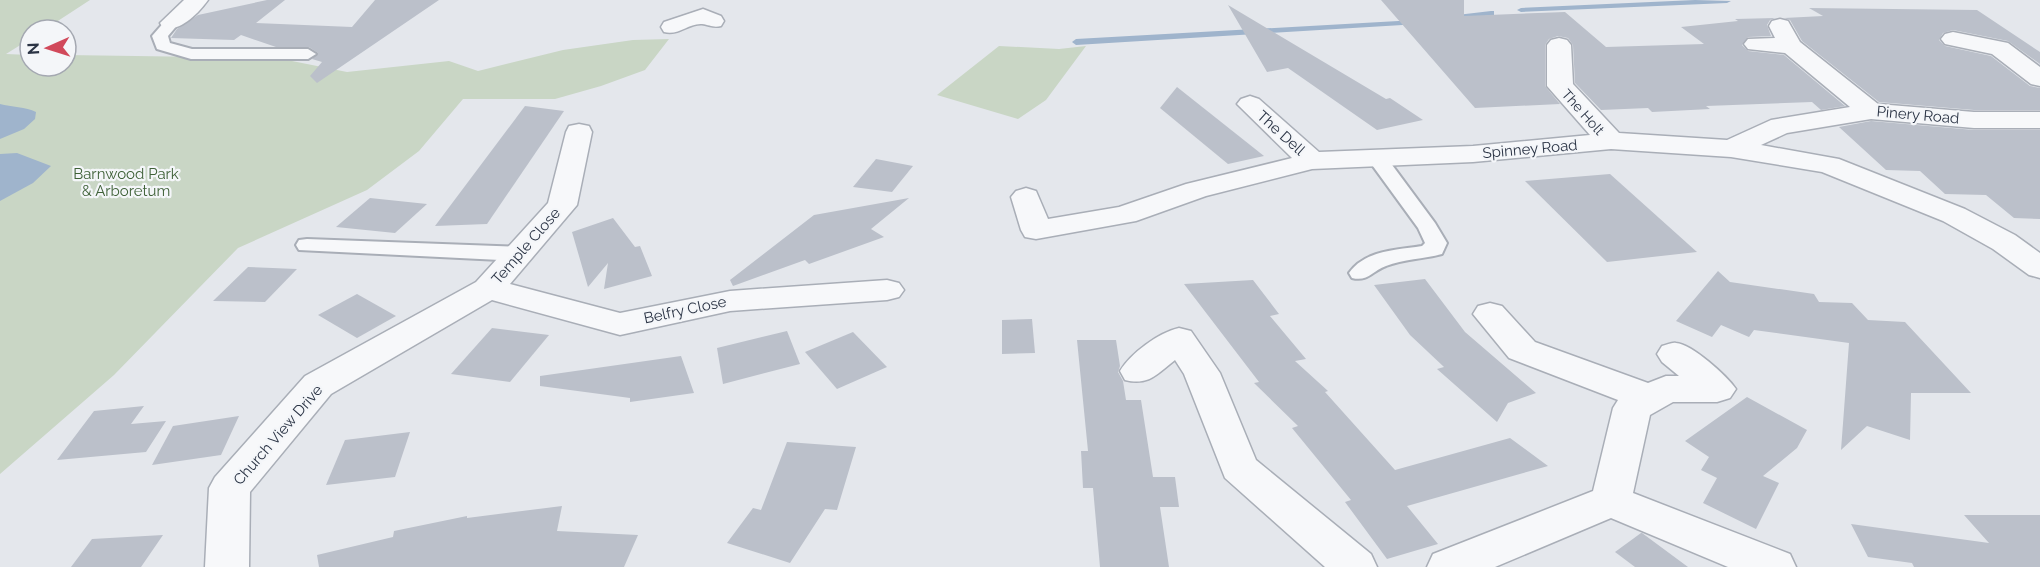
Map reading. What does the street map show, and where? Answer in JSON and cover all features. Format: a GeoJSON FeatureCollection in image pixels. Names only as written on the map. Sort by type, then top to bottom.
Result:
{"type":"FeatureCollection","features":[{"type":"Feature","properties":{"kind":"street"},"geometry":{"type":"LineString","coordinates":[[171,23],[197,0]]}},
{"type":"Feature","properties":{"kind":"street"},"geometry":{"type":"LineString","coordinates":[[672,27],[702,16],[724,0]]}},
{"type":"Feature","properties":{"kind":"street"},"geometry":{"type":"LineString","coordinates":[[1756,44],[1785,36],[1871,111]]}},
{"type":"Feature","properties":{"kind":"street"},"geometry":{"type":"LineString","coordinates":[[1953,39],[2010,46],[2040,79]]}},
{"type":"Feature","properties":{"kind":"street","name":"The Holt"},"geometry":{"type":"LineString","coordinates":[[1559,45],[1560,86],[1611,141]]}},
{"type":"Feature","properties":{"kind":"street","name":"The Dell"},"geometry":{"type":"LineString","coordinates":[[1251,104],[1312,161]]}},
{"type":"Feature","properties":{"kind":"street","name":"Pinery Road"},"geometry":{"type":"LineString","coordinates":[[1731,149],[1780,126],[1871,111],[1974,120],[2040,120]]}},
{"type":"Feature","properties":{"kind":"street","name":"Temple Close"},"geometry":{"type":"LineString","coordinates":[[488,290],[562,206],[579,132]]}},
{"type":"Feature","properties":{"kind":"street","name":"Spinney Road"},"geometry":{"type":"LineString","coordinates":[[1026,197],[1036,230],[1125,215],[1196,190],[1312,161],[1473,154],[1611,141],[1731,149],[1829,165],[1954,215],[2004,242],[2040,268]]}},
{"type":"Feature","properties":{"kind":"street","name":"Belfry Close"},"geometry":{"type":"LineString","coordinates":[[488,290],[620,324],[730,301],[889,290]]}},
{"type":"Feature","properties":{"kind":"street","name":"Church View Drive"},"geometry":{"type":"LineString","coordinates":[[227,567],[230,488],[318,385],[488,290]]}},
{"type":"Feature","properties":{"kind":"street"},"geometry":{"type":"LineString","coordinates":[[1490,314],[1522,350],[1652,398]]}},
{"type":"Feature","properties":{"kind":"street"},"geometry":{"type":"LineString","coordinates":[[1138,371],[1179,339],[1202,373],[1239,468],[1355,567]]}},
{"type":"Feature","properties":{"kind":"street"},"geometry":{"type":"LineString","coordinates":[[1611,501],[1632,408],[1666,389],[1717,389],[1675,354]]}},
{"type":"Feature","properties":{"kind":"street"},"geometry":{"type":"LineString","coordinates":[[1449,567],[1611,501],[1774,567]]}},
{"type":"Feature","properties":{"kind":"lane"},"geometry":{"type":"LineString","coordinates":[[171,23],[160,36],[163,46],[191,54],[308,54]]}},
{"type":"Feature","properties":{"kind":"lane"},"geometry":{"type":"LineString","coordinates":[[1360,273],[1367,265],[1384,259],[1434,249],[1436,243],[1428,227],[1377,158]]}},
{"type":"Feature","properties":{"kind":"lane"},"geometry":{"type":"LineString","coordinates":[[307,246],[520,254]]}},
{"type":"Feature","properties":{"kind":"green space","name":"Barnwood Park & Arboretum"},"geometry":{"type":"Polygon","coordinates":[[[0,0],[90,0],[62,18],[18,18],[18,46],[6,54],[18,54],[18,78],[78,78],[78,55],[277,58],[347,72],[449,61],[478,71],[563,50],[633,40],[669,39],[645,70],[601,86],[555,99],[463,99],[419,151],[367,190],[238,248],[114,375],[0,474],[0,0]]]}},
{"type":"Feature","properties":{"kind":"green space"},"geometry":{"type":"Polygon","coordinates":[[[999,46],[1059,49],[1086,46],[1046,100],[1018,119],[937,95],[999,46]]]}},
{"type":"Feature","properties":{"kind":"water"},"geometry":{"type":"Polygon","coordinates":[[[0,104],[36,112],[35,119],[24,129],[0,139],[0,104]]]}},
{"type":"Feature","properties":{"kind":"water"},"geometry":{"type":"Polygon","coordinates":[[[17,153],[51,166],[33,183],[0,201],[0,154],[17,153]]]}},
{"type":"Feature","properties":{"kind":"building"},"geometry":{"type":"Polygon","coordinates":[[[267,0],[285,0],[256,23],[352,27],[375,0],[439,0],[317,83],[310,76],[322,62],[312,59],[318,53],[309,47],[276,47],[241,35],[234,40],[171,38],[177,29],[198,15],[267,0]]]}},
{"type":"Feature","properties":{"kind":"building"},"geometry":{"type":"Polygon","coordinates":[[[1381,0],[1464,0],[1464,16],[1565,12],[1606,47],[1704,44],[1681,27],[1738,21],[1735,19],[1775,18],[1767,25],[1771,36],[1748,37],[1742,45],[1748,51],[1784,55],[1845,106],[1821,110],[1812,102],[1706,106],[1710,109],[1652,112],[1648,108],[1601,110],[1575,83],[1573,45],[1568,38],[1558,36],[1549,39],[1545,45],[1545,86],[1560,104],[1475,108],[1381,0]]]}},
{"type":"Feature","properties":{"kind":"building"},"geometry":{"type":"Polygon","coordinates":[[[1228,5],[1386,99],[1390,98],[1423,120],[1377,130],[1288,68],[1267,72],[1228,5]]]}},
{"type":"Feature","properties":{"kind":"building"},"geometry":{"type":"Polygon","coordinates":[[[1809,8],[1977,10],[2040,52],[2040,64],[2008,41],[1953,30],[1943,33],[1939,40],[1945,46],[1991,56],[2030,86],[2040,88],[2040,110],[1974,110],[1879,102],[1802,41],[1790,20],[1784,18],[1823,16],[1809,8]]]}},
{"type":"Feature","properties":{"kind":"building"},"geometry":{"type":"Polygon","coordinates":[[[1177,87],[1264,156],[1228,164],[1160,108],[1177,87]]]}},
{"type":"Feature","properties":{"kind":"building"},"geometry":{"type":"Polygon","coordinates":[[[525,106],[564,111],[487,224],[435,226],[525,106]]]}},
{"type":"Feature","properties":{"kind":"building"},"geometry":{"type":"Polygon","coordinates":[[[1871,121],[1974,130],[2040,130],[2040,219],[2014,218],[1986,195],[1945,194],[1920,171],[1886,170],[1839,127],[1871,121]]]}},
{"type":"Feature","properties":{"kind":"building"},"geometry":{"type":"Polygon","coordinates":[[[876,159],[913,166],[892,192],[853,187],[876,159]]]}},
{"type":"Feature","properties":{"kind":"building"},"geometry":{"type":"Polygon","coordinates":[[[1610,174],[1697,252],[1607,262],[1525,181],[1610,174]]]}},
{"type":"Feature","properties":{"kind":"building"},"geometry":{"type":"Polygon","coordinates":[[[370,198],[427,204],[395,233],[336,227],[370,198]]]}},
{"type":"Feature","properties":{"kind":"building"},"geometry":{"type":"Polygon","coordinates":[[[909,198],[871,229],[884,237],[809,264],[805,260],[733,286],[730,280],[814,215],[909,198]]]}},
{"type":"Feature","properties":{"kind":"building"},"geometry":{"type":"Polygon","coordinates":[[[613,218],[635,247],[640,246],[652,276],[604,289],[608,263],[588,287],[572,232],[613,218]]]}},
{"type":"Feature","properties":{"kind":"building"},"geometry":{"type":"Polygon","coordinates":[[[248,267],[297,269],[265,302],[213,301],[248,267]]]}},
{"type":"Feature","properties":{"kind":"building"},"geometry":{"type":"Polygon","coordinates":[[[1718,271],[1730,282],[1814,294],[1819,302],[1852,303],[1868,320],[1905,322],[1971,393],[1911,393],[1910,440],[1867,426],[1841,450],[1849,343],[1754,330],[1749,337],[1721,325],[1712,337],[1676,321],[1718,271]]]}},
{"type":"Feature","properties":{"kind":"building"},"geometry":{"type":"Polygon","coordinates":[[[1425,279],[1465,332],[1536,393],[1508,403],[1497,422],[1437,369],[1444,367],[1410,335],[1374,285],[1425,279]]]}},
{"type":"Feature","properties":{"kind":"building"},"geometry":{"type":"Polygon","coordinates":[[[1253,280],[1279,314],[1270,316],[1306,359],[1295,361],[1328,391],[1325,392],[1395,470],[1510,438],[1548,466],[1407,506],[1438,544],[1387,559],[1345,502],[1351,500],[1292,428],[1298,426],[1254,383],[1259,382],[1184,284],[1253,280]]]}},
{"type":"Feature","properties":{"kind":"building"},"geometry":{"type":"Polygon","coordinates":[[[357,294],[396,316],[357,338],[318,315],[357,294]]]}},
{"type":"Feature","properties":{"kind":"building"},"geometry":{"type":"Polygon","coordinates":[[[1032,319],[1035,353],[1002,354],[1002,320],[1032,319]]]}},
{"type":"Feature","properties":{"kind":"building"},"geometry":{"type":"Polygon","coordinates":[[[492,328],[549,335],[510,382],[451,374],[492,328]]]}},
{"type":"Feature","properties":{"kind":"building"},"geometry":{"type":"Polygon","coordinates":[[[787,331],[800,364],[723,384],[717,348],[787,331]]]}},
{"type":"Feature","properties":{"kind":"building"},"geometry":{"type":"Polygon","coordinates":[[[853,332],[887,367],[837,389],[805,352],[853,332]]]}},
{"type":"Feature","properties":{"kind":"building"},"geometry":{"type":"Polygon","coordinates":[[[1077,340],[1116,340],[1120,366],[1118,372],[1123,381],[1126,400],[1141,400],[1153,477],[1175,477],[1179,507],[1160,507],[1169,567],[1100,567],[1093,488],[1083,488],[1081,451],[1088,451],[1077,340]]]}},
{"type":"Feature","properties":{"kind":"building"},"geometry":{"type":"Polygon","coordinates":[[[681,356],[694,393],[630,402],[630,398],[540,386],[540,376],[681,356]]]}},
{"type":"Feature","properties":{"kind":"building"},"geometry":{"type":"Polygon","coordinates":[[[1747,397],[1807,430],[1797,448],[1763,476],[1779,483],[1756,529],[1703,503],[1717,478],[1701,470],[1709,457],[1685,441],[1747,397]]]}},
{"type":"Feature","properties":{"kind":"building"},"geometry":{"type":"Polygon","coordinates":[[[144,406],[131,424],[166,421],[146,452],[57,460],[94,411],[144,406]]]}},
{"type":"Feature","properties":{"kind":"building"},"geometry":{"type":"Polygon","coordinates":[[[239,416],[221,455],[152,465],[173,426],[239,416]]]}},
{"type":"Feature","properties":{"kind":"building"},"geometry":{"type":"Polygon","coordinates":[[[410,432],[395,477],[326,485],[345,440],[410,432]]]}},
{"type":"Feature","properties":{"kind":"building"},"geometry":{"type":"Polygon","coordinates":[[[787,442],[856,447],[837,510],[825,509],[790,563],[727,543],[753,508],[761,510],[787,442]]]}},
{"type":"Feature","properties":{"kind":"building"},"geometry":{"type":"Polygon","coordinates":[[[562,506],[557,531],[638,535],[624,567],[319,567],[317,555],[393,537],[394,531],[467,516],[467,518],[562,506]]]}},
{"type":"Feature","properties":{"kind":"building"},"geometry":{"type":"Polygon","coordinates":[[[1964,515],[2040,515],[2040,567],[1914,567],[1912,563],[1868,557],[1851,524],[1989,543],[1964,515]]]}},
{"type":"Feature","properties":{"kind":"building"},"geometry":{"type":"Polygon","coordinates":[[[1641,533],[1688,567],[1635,567],[1615,552],[1641,533]]]}},
{"type":"Feature","properties":{"kind":"building"},"geometry":{"type":"Polygon","coordinates":[[[163,535],[141,567],[71,567],[92,539],[163,535]]]}},
{"type":"Feature","properties":{"kind":"waterway"},"geometry":{"type":"LineString","coordinates":[[1521,10],[1727,1]]}},
{"type":"Feature","properties":{"kind":"waterway"},"geometry":{"type":"LineString","coordinates":[[1457,17],[1491,13]]}},
{"type":"Feature","properties":{"kind":"waterway"},"geometry":{"type":"LineString","coordinates":[[1076,42],[1416,22]]}}]}
